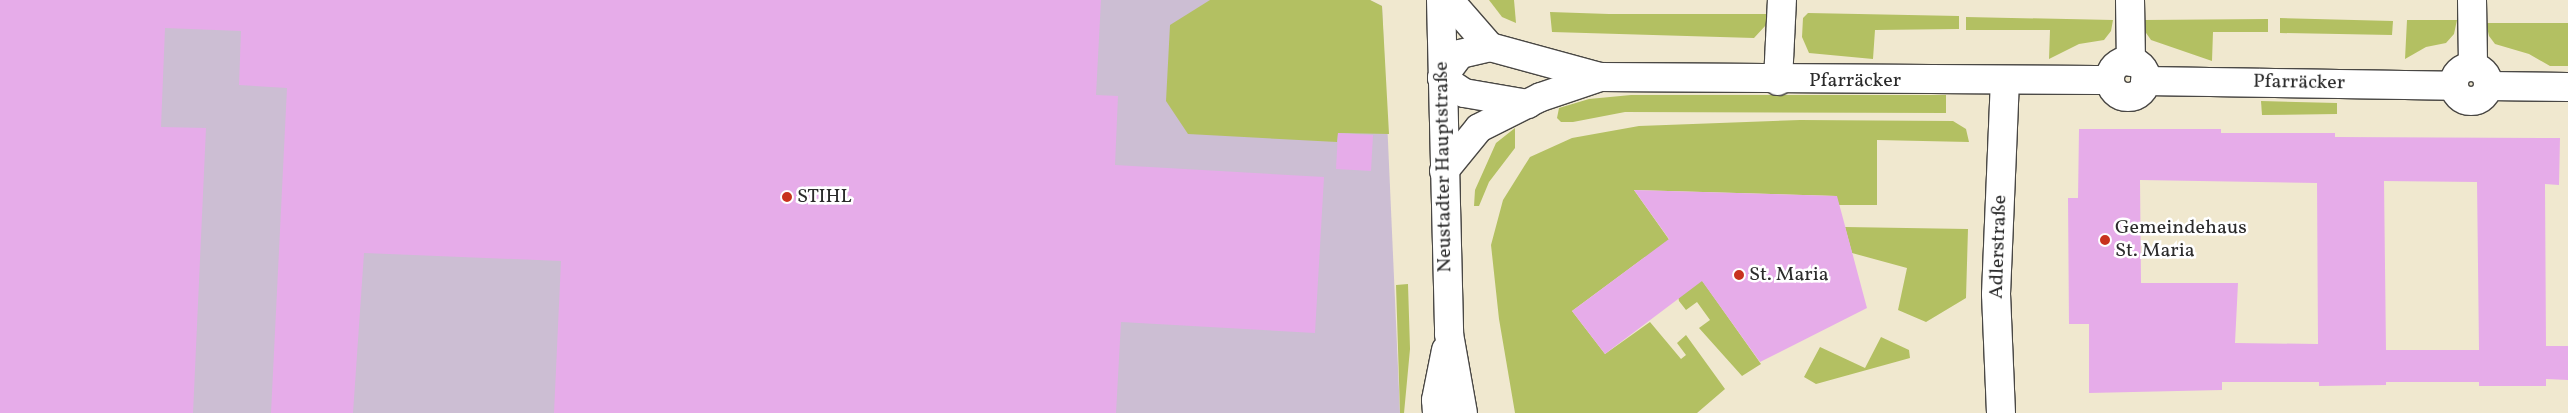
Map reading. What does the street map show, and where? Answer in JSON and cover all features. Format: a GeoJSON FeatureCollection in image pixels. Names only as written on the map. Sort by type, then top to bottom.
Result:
{"type":"FeatureCollection","features":[{"type":"Feature","properties":{"kind":"street","name":"Neustadter Hauptstraße"},"geometry":{"type":"LineString","coordinates":[[1441,0],[1449,334],[1463,413]]}},
{"type":"Feature","properties":{"kind":"street"},"geometry":{"type":"LineString","coordinates":[[1449,0],[1490,47]]}},
{"type":"Feature","properties":{"kind":"street"},"geometry":{"type":"LineString","coordinates":[[1778,81],[1782,0]]}},
{"type":"Feature","properties":{"kind":"street"},"geometry":{"type":"LineString","coordinates":[[2130,0],[2138,71]]}},
{"type":"Feature","properties":{"kind":"street"},"geometry":{"type":"LineString","coordinates":[[2472,0],[2480,76],[2568,87]]}},
{"type":"Feature","properties":{"kind":"street","name":"Pfarräcker"},"geometry":{"type":"LineString","coordinates":[[1442,78],[1460,54],[1490,47],[1600,77],[1778,81],[2110,80],[2116,93],[2127,97],[2139,93],[2138,71],[2453,86],[2460,98],[2470,101],[2482,98],[2480,76]]}},
{"type":"Feature","properties":{"kind":"street","name":"Pfarräcker"},"geometry":{"type":"LineString","coordinates":[[1444,171],[1479,128],[1528,104],[1600,77]]}},
{"type":"Feature","properties":{"kind":"street"},"geometry":{"type":"LineString","coordinates":[[1442,78],[1464,93],[1528,104]]}},
{"type":"Feature","properties":{"kind":"street","name":"Adlerstraße"},"geometry":{"type":"LineString","coordinates":[[2001,413],[1996,294],[2005,81]]}},
{"type":"Feature","properties":{"kind":"street","name":"Neustadter Hauptstraße"},"geometry":{"type":"LineString","coordinates":[[1437,413],[1436,400],[1449,334]]}},
{"type":"Feature","properties":{"kind":"shaded area"},"geometry":{"type":"Polygon","coordinates":[[[0,0],[1370,0],[1382,6],[1400,413],[0,413],[0,0]]]}},
{"type":"Feature","properties":{"kind":"green space"},"geometry":{"type":"Polygon","coordinates":[[[1210,0],[1370,0],[1382,6],[1389,134],[1338,133],[1337,142],[1188,134],[1166,101],[1170,25],[1210,0]]]}},
{"type":"Feature","properties":{"kind":"green space"},"geometry":{"type":"Polygon","coordinates":[[[1489,0],[1514,0],[1516,23],[1502,17],[1489,0]]]}},
{"type":"Feature","properties":{"kind":"green space"},"geometry":{"type":"Polygon","coordinates":[[[1550,12],[1769,14],[1766,25],[1754,38],[1552,32],[1550,12]]]}},
{"type":"Feature","properties":{"kind":"green space"},"geometry":{"type":"Polygon","coordinates":[[[1808,13],[1959,16],[1959,29],[1875,30],[1873,59],[1809,53],[1802,37],[1803,18],[1808,13]]]}},
{"type":"Feature","properties":{"kind":"green space"},"geometry":{"type":"Polygon","coordinates":[[[1966,17],[2113,20],[2111,31],[2104,40],[2079,44],[2049,59],[2050,30],[1966,30],[1966,17]]]}},
{"type":"Feature","properties":{"kind":"green space"},"geometry":{"type":"Polygon","coordinates":[[[2280,18],[2393,21],[2392,35],[2280,33],[2280,18]]]}},
{"type":"Feature","properties":{"kind":"green space"},"geometry":{"type":"Polygon","coordinates":[[[2268,19],[2268,32],[2213,32],[2212,61],[2151,40],[2144,30],[2144,20],[2268,19]]]}},
{"type":"Feature","properties":{"kind":"green space"},"geometry":{"type":"Polygon","coordinates":[[[2407,20],[2457,20],[2454,34],[2446,43],[2426,47],[2405,59],[2407,20]]]}},
{"type":"Feature","properties":{"kind":"green space"},"geometry":{"type":"Polygon","coordinates":[[[2486,23],[2568,23],[2568,66],[2550,66],[2529,54],[2495,44],[2489,36],[2486,23]]]}},
{"type":"Feature","properties":{"kind":"green space"},"geometry":{"type":"Polygon","coordinates":[[[1631,95],[1946,95],[1946,113],[1625,112],[1573,122],[1561,122],[1557,118],[1559,108],[1589,99],[1631,95]]]}},
{"type":"Feature","properties":{"kind":"green space"},"geometry":{"type":"Polygon","coordinates":[[[2261,101],[2337,103],[2337,114],[2262,115],[2261,101]]]}},
{"type":"Feature","properties":{"kind":"green space"},"geometry":{"type":"Polygon","coordinates":[[[1800,120],[1953,121],[1966,129],[1969,142],[1877,140],[1877,205],[1839,205],[1836,196],[1634,190],[1680,255],[1645,257],[1572,311],[1605,354],[1650,322],[1681,359],[1686,355],[1677,343],[1686,335],[1725,389],[1697,413],[1515,413],[1499,319],[1491,245],[1503,200],[1530,157],[1572,138],[1639,126],[1800,120]]]}},
{"type":"Feature","properties":{"kind":"green space"},"geometry":{"type":"Polygon","coordinates":[[[1515,128],[1515,148],[1489,182],[1479,206],[1474,206],[1475,190],[1496,143],[1515,128]]]}},
{"type":"Feature","properties":{"kind":"green space"},"geometry":{"type":"Polygon","coordinates":[[[1845,227],[1968,229],[1966,298],[1926,322],[1898,310],[1907,268],[1852,253],[1845,227]]]}},
{"type":"Feature","properties":{"kind":"green space"},"geometry":{"type":"Polygon","coordinates":[[[1701,279],[1761,364],[1742,376],[1699,328],[1710,320],[1697,302],[1686,310],[1679,301],[1678,296],[1701,279]]]}},
{"type":"Feature","properties":{"kind":"green space"},"geometry":{"type":"Polygon","coordinates":[[[1408,284],[1410,349],[1404,413],[1400,413],[1396,285],[1408,284]]]}},
{"type":"Feature","properties":{"kind":"green space"},"geometry":{"type":"Polygon","coordinates":[[[1881,337],[1909,350],[1910,358],[1816,384],[1804,377],[1820,347],[1865,368],[1881,337]]]}},
{"type":"Feature","properties":{"kind":"building","name":"STIHL"},"geometry":{"type":"Polygon","coordinates":[[[0,0],[1101,0],[1096,95],[1118,96],[1115,165],[1324,177],[1315,333],[1121,322],[1116,413],[554,413],[561,261],[364,253],[353,413],[271,413],[287,88],[239,85],[241,31],[165,28],[161,127],[206,128],[193,413],[0,413],[0,0]]]}},
{"type":"Feature","properties":{"kind":"building"},"geometry":{"type":"Polygon","coordinates":[[[2079,129],[2221,129],[2221,133],[2335,133],[2335,137],[2560,138],[2559,185],[2545,184],[2546,346],[2568,346],[2568,380],[2546,379],[2546,386],[2479,386],[2479,382],[2386,382],[2386,385],[2319,386],[2319,382],[2222,382],[2222,390],[2089,393],[2089,324],[2069,324],[2068,198],[2078,198],[2079,129]],[[2140,180],[2141,283],[2238,283],[2235,343],[2318,344],[2317,183],[2140,180]],[[2384,181],[2386,350],[2479,350],[2477,182],[2384,181]]]}},
{"type":"Feature","properties":{"kind":"building"},"geometry":{"type":"Polygon","coordinates":[[[1338,133],[1373,135],[1371,171],[1336,169],[1338,133]]]}},
{"type":"Feature","properties":{"kind":"building","name":"St. Maria"},"geometry":{"type":"Polygon","coordinates":[[[1634,190],[1837,196],[1867,308],[1760,362],[1702,281],[1605,354],[1572,311],[1669,239],[1634,190]]]}},
{"type":"Feature","properties":{"kind":"place","name":"STIHL"},"geometry":{"type":"Point","coordinates":[787,197]}},
{"type":"Feature","properties":{"kind":"place","name":"Gemeindehaus St. Maria"},"geometry":{"type":"Point","coordinates":[2105,240]}},
{"type":"Feature","properties":{"kind":"place","name":"St. Maria"},"geometry":{"type":"Point","coordinates":[1739,275]}}]}
